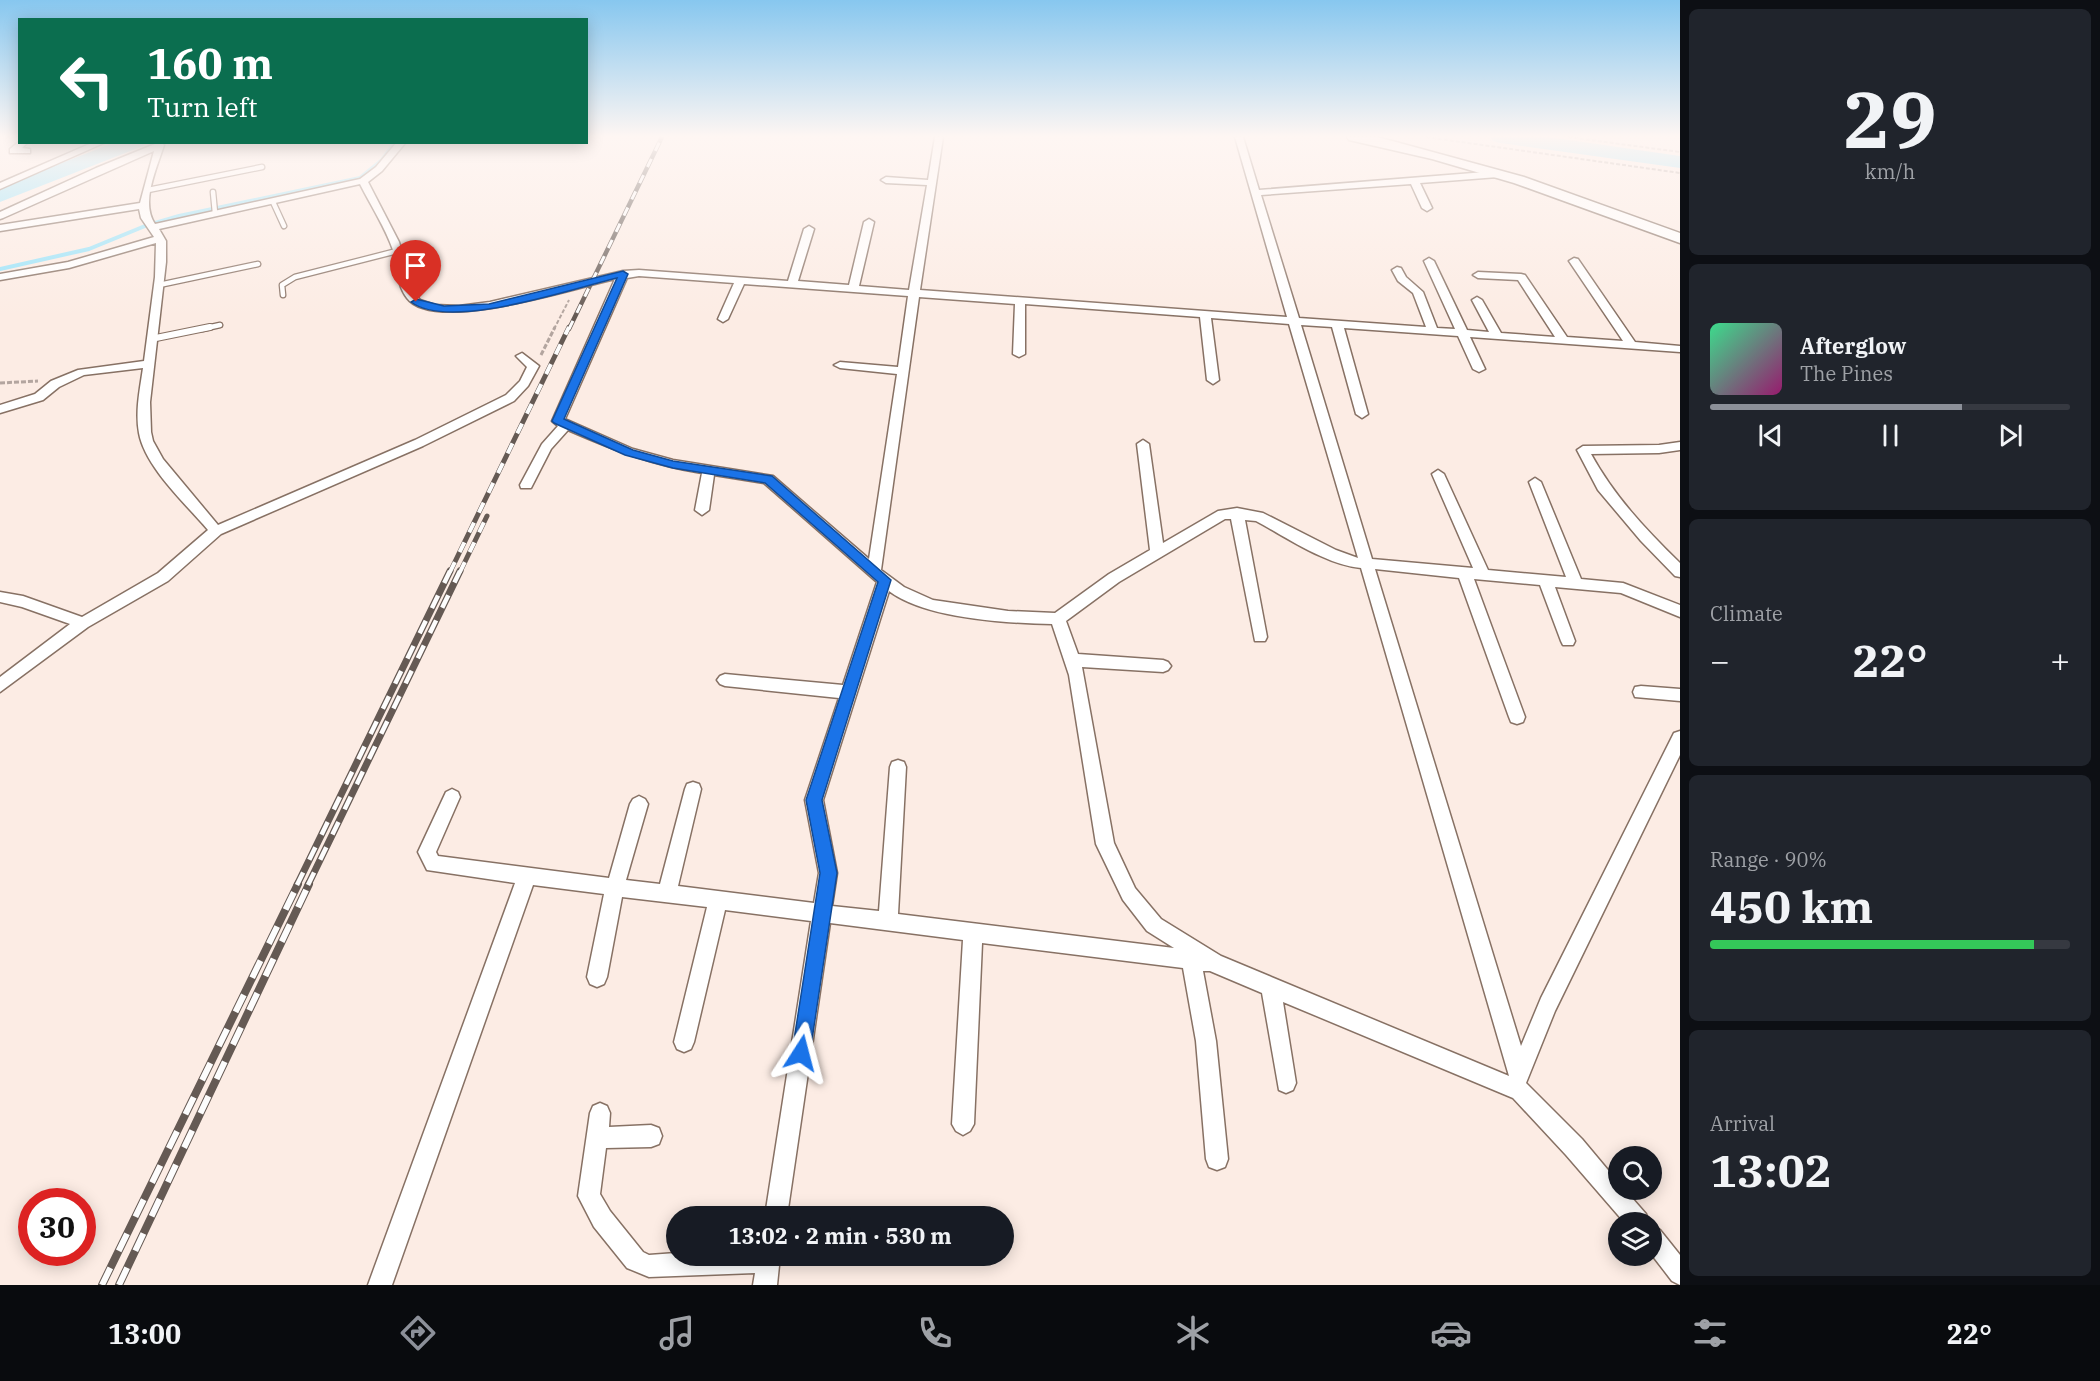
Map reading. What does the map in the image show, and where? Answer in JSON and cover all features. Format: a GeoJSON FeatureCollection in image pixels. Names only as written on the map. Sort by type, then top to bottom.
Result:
{"type":"FeatureCollection","features":[{"type":"Feature","properties":{"kind":"main road"},"geometry":{"type":"LineString","coordinates":[[1563,197],[1680,238]]}},
{"type":"Feature","properties":{"kind":"street"},"geometry":{"type":"LineString","coordinates":[[0,216],[39,197]]}},
{"type":"Feature","properties":{"kind":"street"},"geometry":{"type":"LineString","coordinates":[[146,197],[144,205],[151,225],[162,244],[157,307],[143,404],[147,442],[161,464],[216,531]]}},
{"type":"Feature","properties":{"kind":"street"},"geometry":{"type":"LineString","coordinates":[[151,225],[214,210],[295,197]]}},
{"type":"Feature","properties":{"kind":"street"},"geometry":{"type":"LineString","coordinates":[[371,197],[398,251],[405,287],[416,302],[443,309],[489,307],[578,284],[623,274],[639,273],[1680,350]]}},
{"type":"Feature","properties":{"kind":"street"},"geometry":{"type":"LineString","coordinates":[[778,1206],[828,873],[814,800],[848,692],[880,576],[903,371],[930,197]]}},
{"type":"Feature","properties":{"kind":"street"},"geometry":{"type":"LineString","coordinates":[[1258,197],[1519,1082],[1629,1212]]}},
{"type":"Feature","properties":{"kind":"street"},"geometry":{"type":"LineString","coordinates":[[1422,197],[1427,208]]}},
{"type":"Feature","properties":{"kind":"street"},"geometry":{"type":"LineString","coordinates":[[0,228],[144,205]]}},
{"type":"Feature","properties":{"kind":"street"},"geometry":{"type":"LineString","coordinates":[[853,289],[869,222]]}},
{"type":"Feature","properties":{"kind":"street"},"geometry":{"type":"LineString","coordinates":[[792,285],[809,230]]}},
{"type":"Feature","properties":{"kind":"street"},"geometry":{"type":"LineString","coordinates":[[0,278],[69,265],[159,239]]}},
{"type":"Feature","properties":{"kind":"street"},"geometry":{"type":"LineString","coordinates":[[1429,261],[1479,369]]}},
{"type":"Feature","properties":{"kind":"street"},"geometry":{"type":"LineString","coordinates":[[1574,261],[1632,346]]}},
{"type":"Feature","properties":{"kind":"street"},"geometry":{"type":"LineString","coordinates":[[1397,270],[1402,279],[1418,292],[1433,331]]}},
{"type":"Feature","properties":{"kind":"street"},"geometry":{"type":"LineString","coordinates":[[623,274],[558,421],[629,452],[673,464],[768,479],[899,591],[931,605],[1008,617],[1058,619],[1114,578],[1157,552],[1223,514],[1237,513],[1258,516],[1332,554],[1365,564],[1623,588],[1680,611]]}},
{"type":"Feature","properties":{"kind":"street"},"geometry":{"type":"LineString","coordinates":[[1478,275],[1521,277],[1564,341]]}},
{"type":"Feature","properties":{"kind":"street"},"geometry":{"type":"LineString","coordinates":[[723,319],[740,281]]}},
{"type":"Feature","properties":{"kind":"street"},"geometry":{"type":"LineString","coordinates":[[1477,300],[1497,336]]}},
{"type":"Feature","properties":{"kind":"street"},"geometry":{"type":"LineString","coordinates":[[1019,354],[1020,301]]}},
{"type":"Feature","properties":{"kind":"street"},"geometry":{"type":"LineString","coordinates":[[1205,315],[1213,380]]}},
{"type":"Feature","properties":{"kind":"street"},"geometry":{"type":"LineString","coordinates":[[1337,324],[1362,414]]}},
{"type":"Feature","properties":{"kind":"street"},"geometry":{"type":"LineString","coordinates":[[0,686],[83,623],[163,577],[216,531],[419,443],[510,398],[530,377],[533,366],[522,356]]}},
{"type":"Feature","properties":{"kind":"street"},"geometry":{"type":"LineString","coordinates":[[0,409],[39,397],[55,384],[82,372],[149,364]]}},
{"type":"Feature","properties":{"kind":"street"},"geometry":{"type":"LineString","coordinates":[[840,365],[903,371]]}},
{"type":"Feature","properties":{"kind":"street"},"geometry":{"type":"LineString","coordinates":[[526,485],[546,447],[566,425]]}},
{"type":"Feature","properties":{"kind":"street"},"geometry":{"type":"LineString","coordinates":[[1143,444],[1157,552]]}},
{"type":"Feature","properties":{"kind":"street"},"geometry":{"type":"LineString","coordinates":[[1680,446],[1659,449],[1583,450],[1603,487],[1646,538],[1680,572]]}},
{"type":"Feature","properties":{"kind":"street"},"geometry":{"type":"LineString","coordinates":[[702,510],[709,469]]}},
{"type":"Feature","properties":{"kind":"street"},"geometry":{"type":"LineString","coordinates":[[1438,474],[1483,575]]}},
{"type":"Feature","properties":{"kind":"street"},"geometry":{"type":"LineString","coordinates":[[1535,482],[1576,584]]}},
{"type":"Feature","properties":{"kind":"street"},"geometry":{"type":"LineString","coordinates":[[1237,513],[1260,637]]}},
{"type":"Feature","properties":{"kind":"street"},"geometry":{"type":"LineString","coordinates":[[1465,574],[1517,717]]}},
{"type":"Feature","properties":{"kind":"street"},"geometry":{"type":"LineString","coordinates":[[1546,581],[1568,641]]}},
{"type":"Feature","properties":{"kind":"street"},"geometry":{"type":"LineString","coordinates":[[0,597],[23,602],[83,623]]}},
{"type":"Feature","properties":{"kind":"street"},"geometry":{"type":"LineString","coordinates":[[1058,619],[1077,675],[1094,787],[1106,844],[1129,894],[1154,925],[1214,963],[1519,1082]]}},
{"type":"Feature","properties":{"kind":"street"},"geometry":{"type":"LineString","coordinates":[[1072,660],[1164,666]]}},
{"type":"Feature","properties":{"kind":"street"},"geometry":{"type":"LineString","coordinates":[[725,680],[848,692]]}},
{"type":"Feature","properties":{"kind":"street"},"geometry":{"type":"LineString","coordinates":[[1641,692],[1680,695]]}},
{"type":"Feature","properties":{"kind":"street"},"geometry":{"type":"LineString","coordinates":[[1519,1082],[1548,1005],[1680,738]]}},
{"type":"Feature","properties":{"kind":"street"},"geometry":{"type":"LineString","coordinates":[[888,922],[898,767]]}},
{"type":"Feature","properties":{"kind":"street"},"geometry":{"type":"LineString","coordinates":[[667,893],[693,789]]}},
{"type":"Feature","properties":{"kind":"street"},"geometry":{"type":"LineString","coordinates":[[452,797],[427,852],[433,864],[1214,963]]}},
{"type":"Feature","properties":{"kind":"street"},"geometry":{"type":"LineString","coordinates":[[597,977],[615,887],[639,804]]}},
{"type":"Feature","properties":{"kind":"street"},"geometry":{"type":"LineString","coordinates":[[380,1285],[527,876]]}},
{"type":"Feature","properties":{"kind":"street"},"geometry":{"type":"LineString","coordinates":[[684,1042],[718,900]]}},
{"type":"Feature","properties":{"kind":"street"},"geometry":{"type":"LineString","coordinates":[[963,1124],[974,932]]}},
{"type":"Feature","properties":{"kind":"street"},"geometry":{"type":"LineString","coordinates":[[1191,960],[1206,1041],[1217,1159]]}},
{"type":"Feature","properties":{"kind":"street"},"geometry":{"type":"LineString","coordinates":[[1271,987],[1286,1083]]}},
{"type":"Feature","properties":{"kind":"street"},"geometry":{"type":"LineString","coordinates":[[600,1113],[589,1196],[602,1219],[635,1260],[649,1266],[666,1265]]}},
{"type":"Feature","properties":{"kind":"street"},"geometry":{"type":"LineString","coordinates":[[596,1138],[651,1136]]}},
{"type":"Feature","properties":{"kind":"street"},"geometry":{"type":"LineString","coordinates":[[1662,1251],[1680,1273]]}},
{"type":"Feature","properties":{"kind":"street"},"geometry":{"type":"LineString","coordinates":[[765,1285],[768,1266]]}},
{"type":"Feature","properties":{"kind":"lane"},"geometry":{"type":"LineString","coordinates":[[213,197],[214,210]]}},
{"type":"Feature","properties":{"kind":"lane"},"geometry":{"type":"LineString","coordinates":[[273,202],[284,226]]}},
{"type":"Feature","properties":{"kind":"lane"},"geometry":{"type":"LineString","coordinates":[[283,295],[282,285],[296,277],[398,251]]}},
{"type":"Feature","properties":{"kind":"lane"},"geometry":{"type":"LineString","coordinates":[[159,285],[258,264]]}},
{"type":"Feature","properties":{"kind":"lane"},"geometry":{"type":"LineString","coordinates":[[151,339],[220,325]]}},
{"type":"Feature","properties":{"kind":"path"},"geometry":{"type":"LineString","coordinates":[[533,366],[578,284]]}},
{"type":"Feature","properties":{"kind":"path"},"geometry":{"type":"LineString","coordinates":[[0,383],[32,379],[55,384]]}},
{"type":"Feature","properties":{"kind":"waterway"},"geometry":{"type":"LineString","coordinates":[[0,269],[89,249],[145,226],[179,216],[270,197]]}},
{"type":"Feature","properties":{"kind":"railway"},"geometry":{"type":"LineString","coordinates":[[569,329],[633,197]]}},
{"type":"Feature","properties":{"kind":"railway"},"geometry":{"type":"LineString","coordinates":[[450,572],[569,327]]}},
{"type":"Feature","properties":{"kind":"railway"},"geometry":{"type":"LineString","coordinates":[[460,572],[487,516]]}},
{"type":"Feature","properties":{"kind":"railway"},"geometry":{"type":"LineString","coordinates":[[297,885],[450,571]]}},
{"type":"Feature","properties":{"kind":"railway"},"geometry":{"type":"LineString","coordinates":[[308,885],[460,571]]}},
{"type":"Feature","properties":{"kind":"railway"},"geometry":{"type":"LineString","coordinates":[[102,1285],[298,884]]}},
{"type":"Feature","properties":{"kind":"railway"},"geometry":{"type":"LineString","coordinates":[[119,1285],[309,884]]}},
{"type":"Feature","properties":{"kind":"route"},"geometry":{"type":"LineString","coordinates":[[416,302],[443,309],[489,307],[623,274],[558,421],[629,452],[673,464],[768,479],[885,580],[814,800],[828,873],[801,1053]]}}]}
